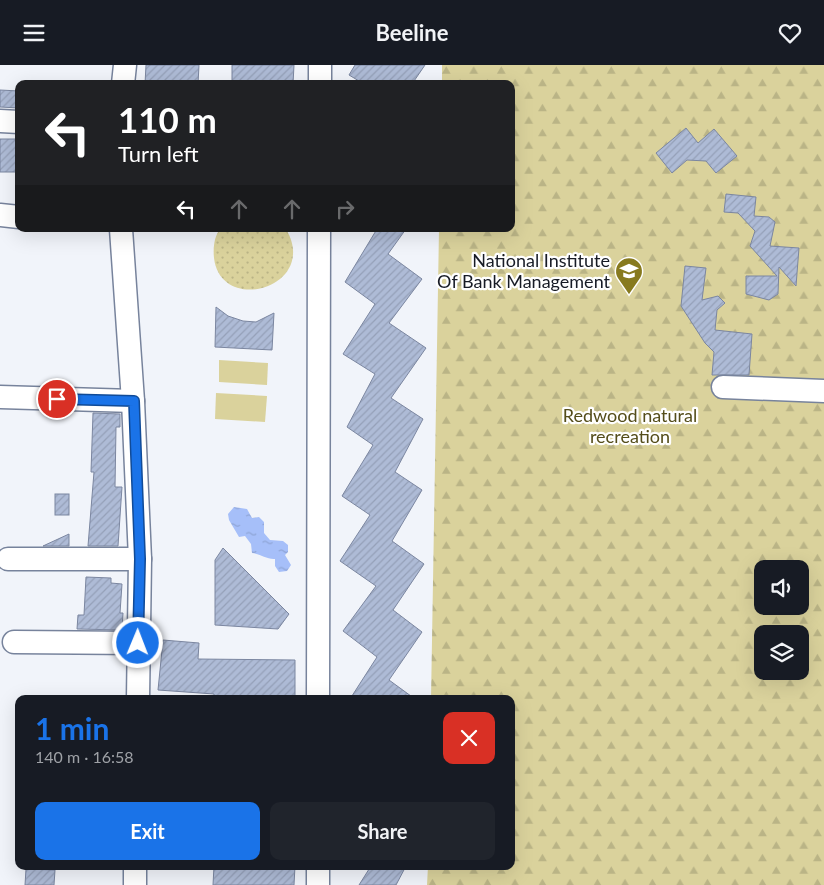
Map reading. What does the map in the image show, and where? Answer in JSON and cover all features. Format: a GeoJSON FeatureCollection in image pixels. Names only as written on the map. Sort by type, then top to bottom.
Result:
{"type":"FeatureCollection","features":[{"type":"Feature","properties":{"kind":"street"},"geometry":{"type":"LineString","coordinates":[[123,80],[125,65]]}},
{"type":"Feature","properties":{"kind":"street"},"geometry":{"type":"LineString","coordinates":[[320,65],[320,80]]}},
{"type":"Feature","properties":{"kind":"street"},"geometry":{"type":"LineString","coordinates":[[0,121],[15,122]]}},
{"type":"Feature","properties":{"kind":"street"},"geometry":{"type":"LineString","coordinates":[[0,215],[15,217]]}},
{"type":"Feature","properties":{"kind":"street"},"geometry":{"type":"LineString","coordinates":[[119,232],[134,401],[140,559],[138,695]]}},
{"type":"Feature","properties":{"kind":"street"},"geometry":{"type":"LineString","coordinates":[[318,695],[319,232]]}},
{"type":"Feature","properties":{"kind":"street"},"geometry":{"type":"LineString","coordinates":[[722,387],[824,391]]}},
{"type":"Feature","properties":{"kind":"street"},"geometry":{"type":"LineString","coordinates":[[0,397],[134,401]]}},
{"type":"Feature","properties":{"kind":"street"},"geometry":{"type":"LineString","coordinates":[[8,559],[140,559]]}},
{"type":"Feature","properties":{"kind":"street"},"geometry":{"type":"LineString","coordinates":[[14,642],[138,643]]}},
{"type":"Feature","properties":{"kind":"street"},"geometry":{"type":"LineString","coordinates":[[135,870],[135,885]]}},
{"type":"Feature","properties":{"kind":"street"},"geometry":{"type":"LineString","coordinates":[[318,870],[318,885]]}},
{"type":"Feature","properties":{"kind":"green space","name":"Redwood natural recreation"},"geometry":{"type":"Polygon","coordinates":[[[442,65],[824,65],[824,885],[427,885],[428,870],[515,870],[515,695],[431,695],[439,232],[515,232],[515,80],[442,80],[442,65]]]}},
{"type":"Feature","properties":{"kind":"green space"},"geometry":{"type":"Polygon","coordinates":[[[218,232],[287,232],[293,249],[290,266],[280,279],[265,287],[249,290],[233,286],[220,276],[214,258],[216,235],[218,232]]]}},
{"type":"Feature","properties":{"kind":"green space"},"geometry":{"type":"Polygon","coordinates":[[[219,360],[268,363],[267,385],[219,382],[219,360]]]}},
{"type":"Feature","properties":{"kind":"green space"},"geometry":{"type":"Polygon","coordinates":[[[216,393],[267,396],[265,422],[215,419],[216,393]]]}},
{"type":"Feature","properties":{"kind":"water"},"geometry":{"type":"Polygon","coordinates":[[[234,507],[247,509],[252,518],[259,517],[264,522],[264,533],[270,540],[283,541],[288,545],[288,552],[285,555],[291,565],[287,571],[279,572],[275,566],[275,559],[252,553],[251,544],[245,536],[239,537],[229,520],[228,514],[234,507]]]}},
{"type":"Feature","properties":{"kind":"building"},"geometry":{"type":"Polygon","coordinates":[[[146,65],[199,65],[198,80],[145,80],[146,65]]]}},
{"type":"Feature","properties":{"kind":"building"},"geometry":{"type":"Polygon","coordinates":[[[232,65],[294,65],[293,80],[232,80],[232,65]]]}},
{"type":"Feature","properties":{"kind":"building"},"geometry":{"type":"Polygon","coordinates":[[[355,65],[425,65],[415,80],[357,80],[349,75],[355,65]]]}},
{"type":"Feature","properties":{"kind":"building"},"geometry":{"type":"Polygon","coordinates":[[[0,90],[15,91],[15,108],[0,107],[0,90]]]}},
{"type":"Feature","properties":{"kind":"building"},"geometry":{"type":"Polygon","coordinates":[[[686,128],[698,143],[714,129],[737,156],[716,173],[706,161],[687,160],[672,173],[656,153],[686,128]]]}},
{"type":"Feature","properties":{"kind":"building"},"geometry":{"type":"Polygon","coordinates":[[[0,139],[15,139],[15,172],[0,172],[0,139]]]}},
{"type":"Feature","properties":{"kind":"building"},"geometry":{"type":"Polygon","coordinates":[[[726,194],[756,197],[754,216],[769,217],[775,222],[770,246],[799,248],[796,286],[779,267],[778,294],[769,300],[746,294],[746,276],[777,276],[750,246],[755,231],[738,213],[724,212],[726,194]]]}},
{"type":"Feature","properties":{"kind":"building"},"geometry":{"type":"Polygon","coordinates":[[[375,232],[404,232],[388,254],[422,279],[389,323],[426,348],[391,398],[423,419],[395,472],[422,490],[392,541],[424,564],[393,610],[422,632],[389,680],[410,695],[353,695],[377,657],[343,631],[376,586],[340,561],[370,515],[342,496],[373,445],[347,427],[375,374],[343,354],[375,304],[345,282],[375,232]]]}},
{"type":"Feature","properties":{"kind":"building"},"geometry":{"type":"Polygon","coordinates":[[[685,266],[706,268],[702,300],[718,296],[725,303],[717,310],[715,330],[752,334],[749,375],[712,375],[714,352],[705,343],[681,306],[685,266]]]}},
{"type":"Feature","properties":{"kind":"building"},"geometry":{"type":"Polygon","coordinates":[[[216,307],[228,316],[243,321],[256,322],[274,313],[272,350],[215,347],[216,307]]]}},
{"type":"Feature","properties":{"kind":"building"},"geometry":{"type":"Polygon","coordinates":[[[93,413],[120,414],[120,427],[116,427],[115,487],[122,487],[118,546],[88,546],[94,472],[91,472],[93,413]]]}},
{"type":"Feature","properties":{"kind":"building"},"geometry":{"type":"Polygon","coordinates":[[[55,494],[69,494],[69,515],[55,515],[55,494]]]}},
{"type":"Feature","properties":{"kind":"building"},"geometry":{"type":"Polygon","coordinates":[[[69,534],[69,546],[43,546],[69,534]]]}},
{"type":"Feature","properties":{"kind":"building"},"geometry":{"type":"Polygon","coordinates":[[[223,548],[289,614],[278,629],[215,625],[215,560],[223,548]]]}},
{"type":"Feature","properties":{"kind":"building"},"geometry":{"type":"Polygon","coordinates":[[[86,577],[111,578],[111,583],[122,584],[120,613],[123,613],[122,630],[77,629],[78,615],[84,615],[86,577]]]}},
{"type":"Feature","properties":{"kind":"building"},"geometry":{"type":"Polygon","coordinates":[[[163,640],[199,643],[198,659],[295,660],[295,695],[214,695],[158,690],[163,640]]]}},
{"type":"Feature","properties":{"kind":"building"},"geometry":{"type":"Polygon","coordinates":[[[26,870],[55,870],[54,885],[25,885],[26,870]]]}},
{"type":"Feature","properties":{"kind":"building"},"geometry":{"type":"Polygon","coordinates":[[[214,870],[295,870],[294,885],[213,885],[214,870]]]}},
{"type":"Feature","properties":{"kind":"building"},"geometry":{"type":"Polygon","coordinates":[[[368,870],[404,870],[396,885],[359,885],[368,870]]]}},
{"type":"Feature","properties":{"kind":"place","name":"National Institute Of Bank Management"},"geometry":{"type":"Point","coordinates":[629,295]}},
{"type":"Feature","properties":{"kind":"route"},"geometry":{"type":"LineString","coordinates":[[57,399],[134,401],[140,559],[138,643]]}}]}
